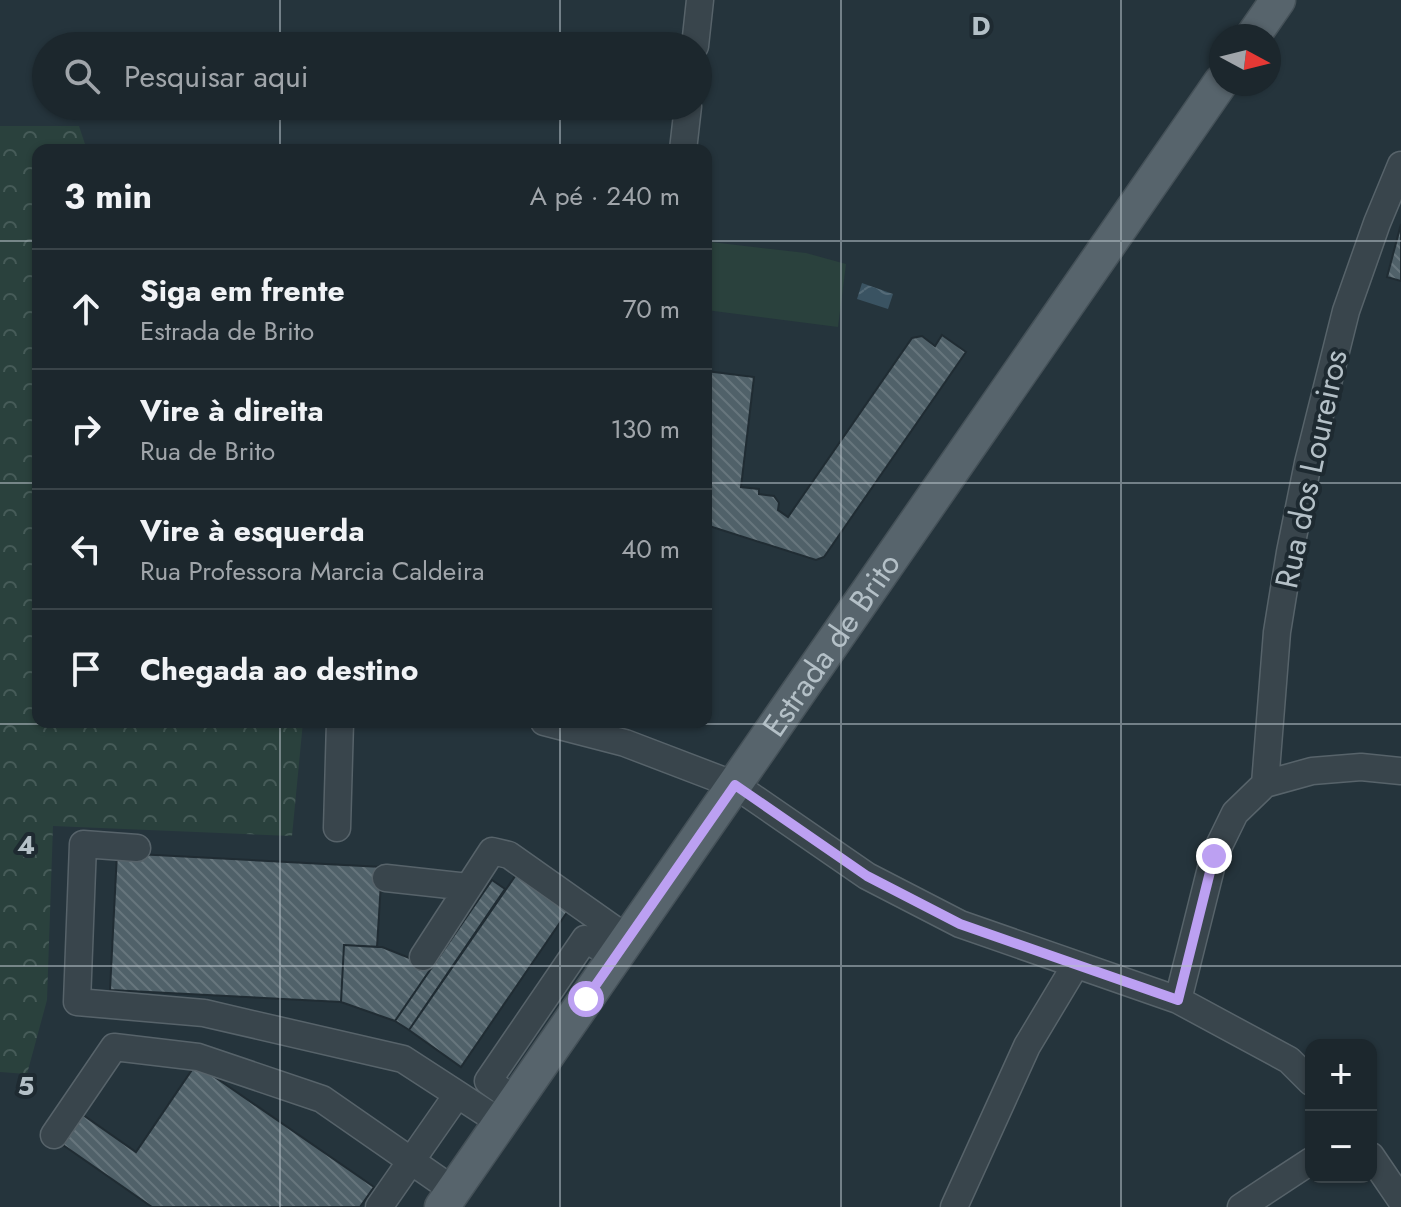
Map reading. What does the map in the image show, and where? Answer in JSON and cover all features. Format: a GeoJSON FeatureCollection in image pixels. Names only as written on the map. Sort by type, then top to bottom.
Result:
{"type":"FeatureCollection","features":[{"type":"Feature","properties":{"kind":"main road"},"geometry":{"type":"LineString","coordinates":[[1261,24],[1278,0]]}},
{"type":"Feature","properties":{"kind":"main road","name":"Estrada de Brito"},"geometry":{"type":"LineString","coordinates":[[447,1199],[1211,96]]}},
{"type":"Feature","properties":{"kind":"street"},"geometry":{"type":"LineString","coordinates":[[697,32],[700,0]]}},
{"type":"Feature","properties":{"kind":"street"},"geometry":{"type":"LineString","coordinates":[[684,144],[686,120]]}},
{"type":"Feature","properties":{"kind":"street","name":"Rua dos Loureiros"},"geometry":{"type":"LineString","coordinates":[[1265,784],[1277,632],[1308,463],[1346,311],[1401,165]]}},
{"type":"Feature","properties":{"kind":"street"},"geometry":{"type":"LineString","coordinates":[[337,828],[340,728]]}},
{"type":"Feature","properties":{"kind":"street"},"geometry":{"type":"LineString","coordinates":[[584,728],[735,785],[867,876],[960,924],[1178,1000],[1289,1060],[1305,1076]]}},
{"type":"Feature","properties":{"kind":"street"},"geometry":{"type":"LineString","coordinates":[[1178,1000],[1214,856],[1235,813],[1265,784],[1312,771],[1361,767],[1401,771]]}},
{"type":"Feature","properties":{"kind":"street"},"geometry":{"type":"LineString","coordinates":[[137,848],[83,844],[77,1002],[204,1013],[403,1059],[457,1095],[508,1111]]}},
{"type":"Feature","properties":{"kind":"street"},"geometry":{"type":"LineString","coordinates":[[423,957],[492,851],[509,855],[622,948]]}},
{"type":"Feature","properties":{"kind":"street"},"geometry":{"type":"LineString","coordinates":[[386,878],[468,887]]}},
{"type":"Feature","properties":{"kind":"street"},"geometry":{"type":"LineString","coordinates":[[954,1207],[1027,1046],[1075,966]]}},
{"type":"Feature","properties":{"kind":"street"},"geometry":{"type":"LineString","coordinates":[[54,1135],[114,1047],[198,1057],[322,1099],[410,1162],[447,1199]]}},
{"type":"Feature","properties":{"kind":"street"},"geometry":{"type":"LineString","coordinates":[[379,1207],[457,1095]]}},
{"type":"Feature","properties":{"kind":"street"},"geometry":{"type":"LineString","coordinates":[[1241,1207],[1305,1165]]}},
{"type":"Feature","properties":{"kind":"street"},"geometry":{"type":"LineString","coordinates":[[1386,1167],[1401,1200]]}},
{"type":"Feature","properties":{"kind":"green space"},"geometry":{"type":"Polygon","coordinates":[[[0,126],[79,126],[85,144],[32,144],[32,728],[302,728],[292,836],[53,826],[47,1000],[27,1074],[0,1072],[0,126]]]}},
{"type":"Feature","properties":{"kind":"green space"},"geometry":{"type":"Polygon","coordinates":[[[712,242],[806,253],[846,264],[838,327],[712,311],[712,242]]]}},
{"type":"Feature","properties":{"kind":"water"},"geometry":{"type":"Polygon","coordinates":[[[862,283],[893,294],[888,309],[857,299],[862,283]]]}},
{"type":"Feature","properties":{"kind":"building"},"geometry":{"type":"Polygon","coordinates":[[[1401,224],[1401,281],[1387,277],[1401,224]]]}},
{"type":"Feature","properties":{"kind":"building"},"geometry":{"type":"Polygon","coordinates":[[[942,335],[966,352],[824,557],[816,560],[712,527],[712,372],[754,377],[741,487],[759,489],[759,494],[774,496],[779,503],[778,510],[788,517],[912,338],[922,336],[935,346],[942,335]]]}},
{"type":"Feature","properties":{"kind":"building"},"geometry":{"type":"Polygon","coordinates":[[[117,853],[382,867],[377,947],[344,945],[341,1002],[110,990],[117,853]]]}},
{"type":"Feature","properties":{"kind":"building"},"geometry":{"type":"Polygon","coordinates":[[[520,869],[572,905],[461,1067],[409,1030],[520,869]]]}},
{"type":"Feature","properties":{"kind":"building"},"geometry":{"type":"Polygon","coordinates":[[[492,880],[505,889],[409,1030],[395,1021],[492,880]]]}},
{"type":"Feature","properties":{"kind":"building"},"geometry":{"type":"Polygon","coordinates":[[[344,945],[382,947],[432,967],[395,1021],[341,1002],[344,945]]]}},
{"type":"Feature","properties":{"kind":"building"},"geometry":{"type":"Polygon","coordinates":[[[196,1064],[374,1187],[360,1207],[152,1207],[63,1145],[83,1115],[136,1152],[196,1064]]]}},
{"type":"Feature","properties":{"kind":"route"},"geometry":{"type":"LineString","coordinates":[[586,999],[735,785],[867,876],[960,924],[1178,1000],[1214,856]]}}]}
